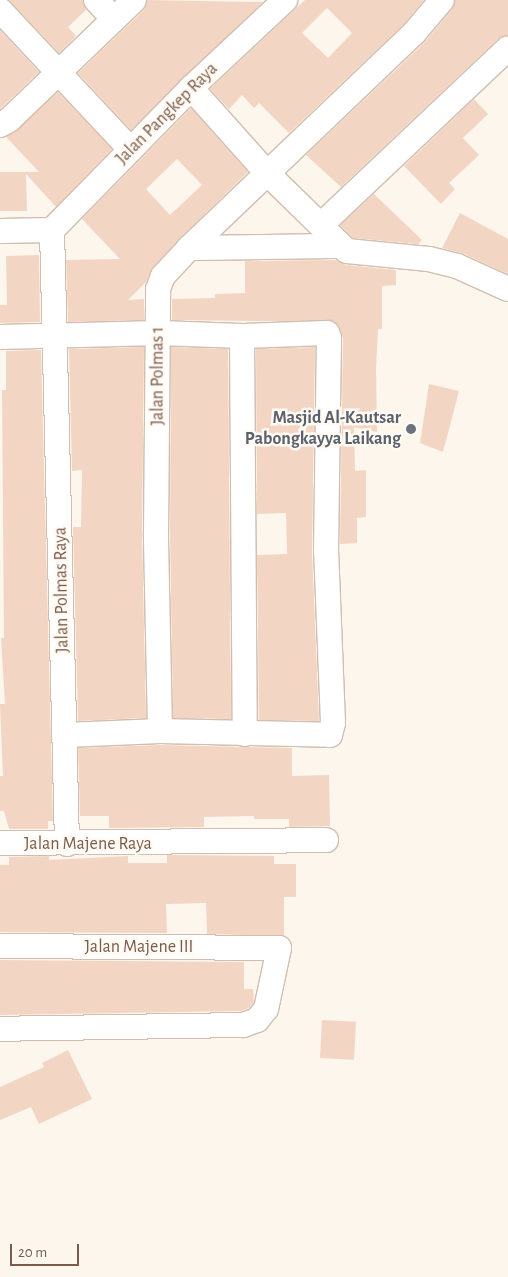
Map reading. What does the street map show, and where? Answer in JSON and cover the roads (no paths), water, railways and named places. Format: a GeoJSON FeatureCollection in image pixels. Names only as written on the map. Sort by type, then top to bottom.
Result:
{"type":"FeatureCollection","features":[{"type":"Feature","properties":{"kind":"street"},"geometry":{"type":"LineString","coordinates":[[96,0],[114,19]]}},
{"type":"Feature","properties":{"kind":"street"},"geometry":{"type":"LineString","coordinates":[[0,125],[60,73],[134,0]]}},
{"type":"Feature","properties":{"kind":"street","name":"Jalan Pangkep Raya"},"geometry":{"type":"LineString","coordinates":[[52,230],[191,88],[284,0]]}},
{"type":"Feature","properties":{"kind":"street","name":"Jalan Polmas 1"},"geometry":{"type":"LineString","coordinates":[[160,731],[156,534],[158,289],[163,276],[189,248],[414,33],[442,0]]}},
{"type":"Feature","properties":{"kind":"street"},"geometry":{"type":"LineString","coordinates":[[0,10],[130,149]]}},
{"type":"Feature","properties":{"kind":"street"},"geometry":{"type":"LineString","coordinates":[[321,225],[508,48]]}},
{"type":"Feature","properties":{"kind":"street"},"geometry":{"type":"LineString","coordinates":[[191,88],[268,174],[321,225],[338,246],[347,251],[429,259],[457,266],[508,289]]}},
{"type":"Feature","properties":{"kind":"street"},"geometry":{"type":"LineString","coordinates":[[0,232],[52,230]]}},
{"type":"Feature","properties":{"kind":"street","name":"Jalan Polmas Raya"},"geometry":{"type":"LineString","coordinates":[[52,230],[57,336],[67,844]]}},
{"type":"Feature","properties":{"kind":"street"},"geometry":{"type":"LineString","coordinates":[[189,248],[338,246]]}},
{"type":"Feature","properties":{"kind":"street"},"geometry":{"type":"LineString","coordinates":[[0,337],[159,333],[242,336],[327,332],[329,338],[326,552],[333,723],[330,735],[322,737],[160,731],[66,735]]}},
{"type":"Feature","properties":{"kind":"street"},"geometry":{"type":"LineString","coordinates":[[242,336],[245,734]]}},
{"type":"Feature","properties":{"kind":"street","name":"Jalan Majene Raya"},"geometry":{"type":"LineString","coordinates":[[0,843],[67,844],[326,840]]}},
{"type":"Feature","properties":{"kind":"street","name":"Jalan Majene III"},"geometry":{"type":"LineString","coordinates":[[0,946],[279,948],[266,1009],[257,1020],[243,1025],[0,1029]]}},
{"type":"Feature","properties":{"kind":"place","name":"Masjid Al-Kautsar Pabongkayya Laikang"},"geometry":{"type":"Point","coordinates":[411,429]}}]}
